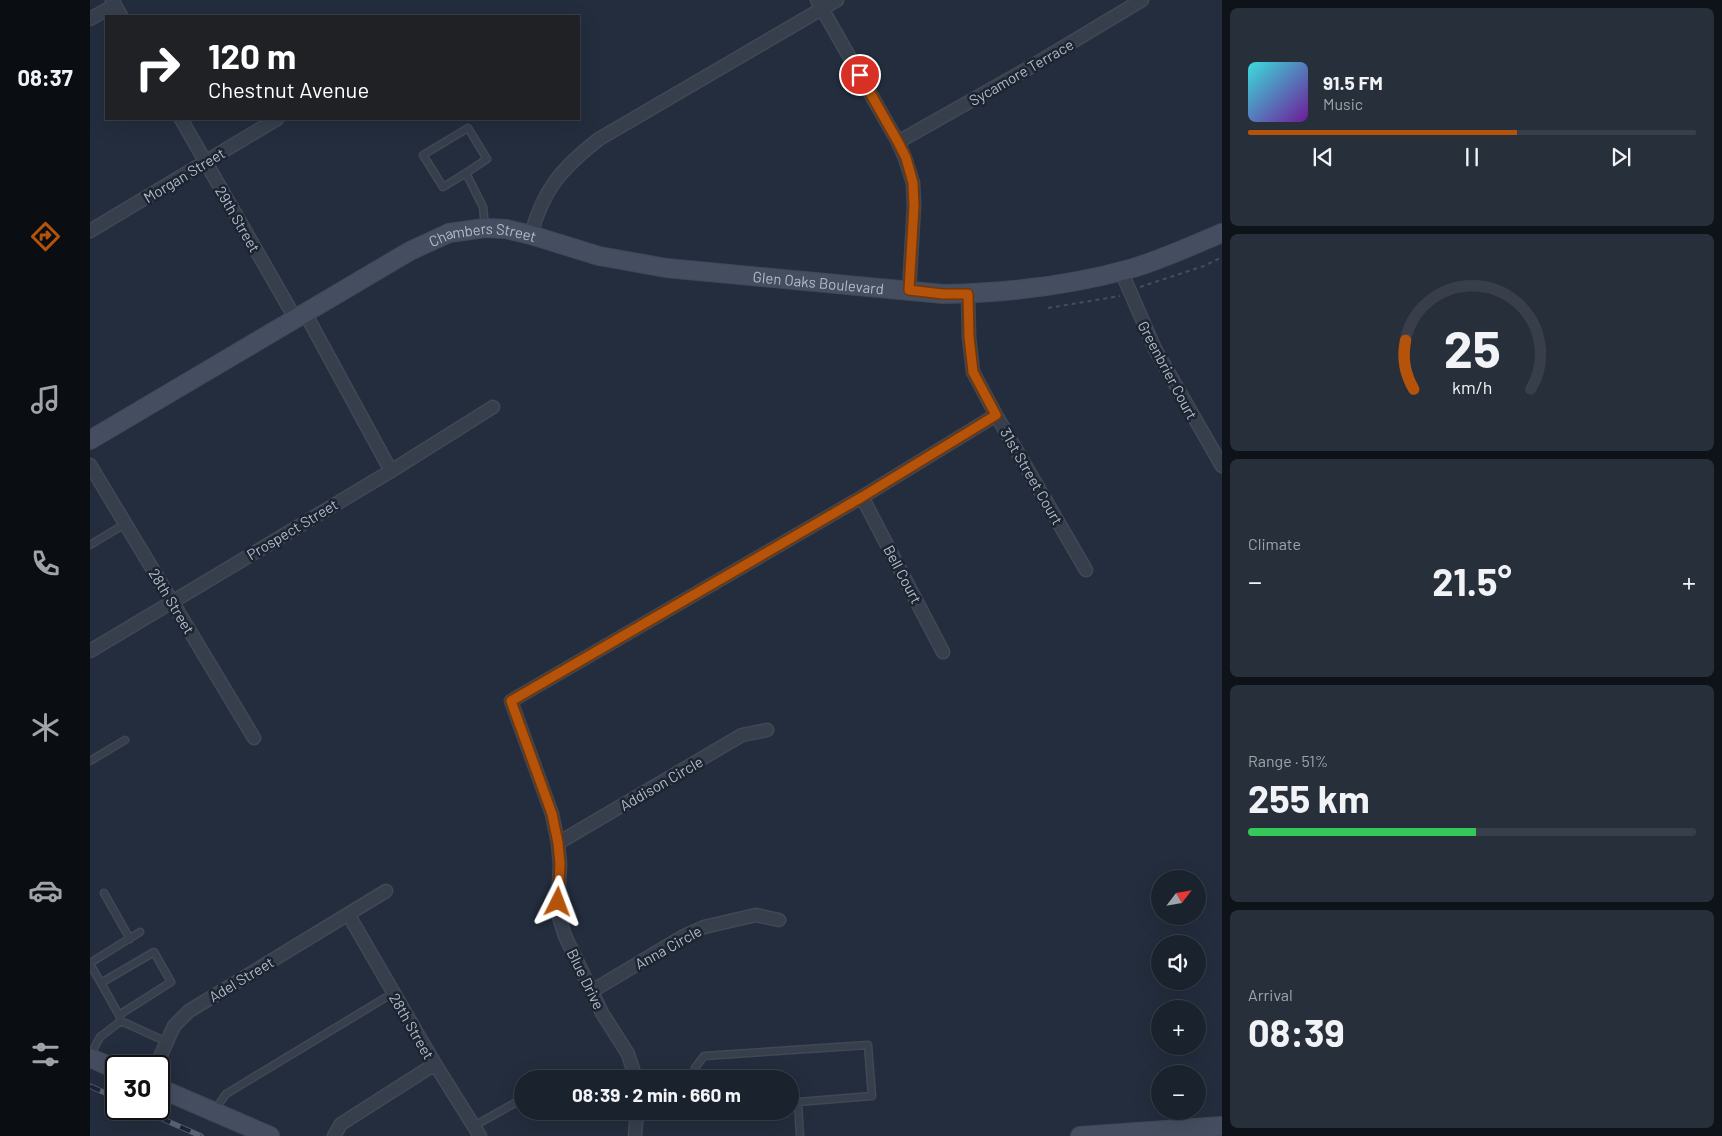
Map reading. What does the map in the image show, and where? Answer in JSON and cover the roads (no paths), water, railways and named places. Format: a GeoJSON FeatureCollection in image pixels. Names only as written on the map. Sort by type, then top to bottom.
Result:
{"type":"FeatureCollection","features":[{"type":"Feature","properties":{"kind":"main road","name":"Chambers Street"},"geometry":{"type":"LineString","coordinates":[[90,440],[410,251],[449,233],[485,228],[506,229],[531,235]]}},
{"type":"Feature","properties":{"kind":"main road","name":"Glen Oaks Boulevard"},"geometry":{"type":"LineString","coordinates":[[531,235],[599,256],[666,268],[943,294],[968,294],[1032,290],[1121,271],[1165,257],[1222,233]]}},
{"type":"Feature","properties":{"kind":"main road"},"geometry":{"type":"LineString","coordinates":[[90,1057],[105,1064]]}},
{"type":"Feature","properties":{"kind":"main road"},"geometry":{"type":"LineString","coordinates":[[170,1093],[270,1136]]}},
{"type":"Feature","properties":{"kind":"main road"},"geometry":{"type":"LineString","coordinates":[[1080,1136],[1222,1126]]}},
{"type":"Feature","properties":{"kind":"street","name":"Chambers Street"},"geometry":{"type":"LineString","coordinates":[[531,235],[536,215],[550,187],[574,158],[593,144],[820,5],[837,0]]}},
{"type":"Feature","properties":{"kind":"street","name":"Sycamore Terrace"},"geometry":{"type":"LineString","coordinates":[[898,142],[1027,70],[1142,0]]}},
{"type":"Feature","properties":{"kind":"street"},"geometry":{"type":"LineString","coordinates":[[90,19],[113,2],[121,15]]}},
{"type":"Feature","properties":{"kind":"street"},"geometry":{"type":"LineString","coordinates":[[820,5],[906,158],[913,183],[914,206],[909,290]]}},
{"type":"Feature","properties":{"kind":"street","name":"29th Street"},"geometry":{"type":"LineString","coordinates":[[182,120],[391,470]]}},
{"type":"Feature","properties":{"kind":"street","name":"Morgan Street"},"geometry":{"type":"LineString","coordinates":[[90,231],[275,120]]}},
{"type":"Feature","properties":{"kind":"street","name":"Greenbrier Court"},"geometry":{"type":"LineString","coordinates":[[1121,271],[1155,349],[1222,466]]}},
{"type":"Feature","properties":{"kind":"street","name":"31st Street Court"},"geometry":{"type":"LineString","coordinates":[[968,294],[969,337],[973,372],[1086,570]]}},
{"type":"Feature","properties":{"kind":"street","name":"Prospect Street"},"geometry":{"type":"LineString","coordinates":[[90,651],[391,470],[493,406]]}},
{"type":"Feature","properties":{"kind":"street"},"geometry":{"type":"LineString","coordinates":[[862,497],[996,415]]}},
{"type":"Feature","properties":{"kind":"street","name":"28th Street"},"geometry":{"type":"LineString","coordinates":[[90,465],[254,738]]}},
{"type":"Feature","properties":{"kind":"street","name":"Bell Court"},"geometry":{"type":"LineString","coordinates":[[862,497],[943,652]]}},
{"type":"Feature","properties":{"kind":"street","name":"Blue Drive"},"geometry":{"type":"LineString","coordinates":[[633,1070],[628,1054],[602,1013],[565,936],[559,917],[560,864],[552,814],[511,701],[862,497]]}},
{"type":"Feature","properties":{"kind":"street","name":"Addison Circle"},"geometry":{"type":"LineString","coordinates":[[558,843],[742,735],[767,730]]}},
{"type":"Feature","properties":{"kind":"street","name":"Adel Street"},"geometry":{"type":"LineString","coordinates":[[161,1055],[174,1026],[189,1011],[386,891]]}},
{"type":"Feature","properties":{"kind":"street","name":"28th Street"},"geometry":{"type":"LineString","coordinates":[[348,914],[435,1064],[477,1131]]}},
{"type":"Feature","properties":{"kind":"street","name":"Anna Circle"},"geometry":{"type":"LineString","coordinates":[[592,991],[684,936],[704,927],[756,915],[780,920]]}},
{"type":"Feature","properties":{"kind":"street"},"geometry":{"type":"LineString","coordinates":[[334,1136],[341,1124],[435,1064]]}},
{"type":"Feature","properties":{"kind":"street"},"geometry":{"type":"LineString","coordinates":[[635,1136],[636,1120]]}},
{"type":"Feature","properties":{"kind":"lane"},"geometry":{"type":"LineString","coordinates":[[468,128],[487,159],[466,172],[443,187],[423,155],[468,128]]}},
{"type":"Feature","properties":{"kind":"lane"},"geometry":{"type":"LineString","coordinates":[[466,172],[483,207],[485,228]]}},
{"type":"Feature","properties":{"kind":"lane"},"geometry":{"type":"LineString","coordinates":[[90,546],[125,524]]}},
{"type":"Feature","properties":{"kind":"lane"},"geometry":{"type":"LineString","coordinates":[[90,761],[125,740]]}},
{"type":"Feature","properties":{"kind":"lane"},"geometry":{"type":"LineString","coordinates":[[104,893],[130,939]]}},
{"type":"Feature","properties":{"kind":"lane"},"geometry":{"type":"LineString","coordinates":[[140,932],[90,965],[120,1018],[167,1042]]}},
{"type":"Feature","properties":{"kind":"lane"},"geometry":{"type":"LineString","coordinates":[[90,1057],[100,1037],[120,1018],[171,982],[154,952],[101,983]]}},
{"type":"Feature","properties":{"kind":"lane"},"geometry":{"type":"LineString","coordinates":[[214,1113],[226,1094],[393,993]]}},
{"type":"Feature","properties":{"kind":"lane"},"geometry":{"type":"LineString","coordinates":[[695,1070],[704,1056],[868,1045],[872,1096],[799,1102]]}},
{"type":"Feature","properties":{"kind":"lane"},"geometry":{"type":"LineString","coordinates":[[477,1131],[514,1105]]}},
{"type":"Feature","properties":{"kind":"lane"},"geometry":{"type":"LineString","coordinates":[[799,1119],[800,1136]]}},
{"type":"Feature","properties":{"kind":"railway"},"geometry":{"type":"LineString","coordinates":[[90,1086],[105,1093]]}},
{"type":"Feature","properties":{"kind":"railway"},"geometry":{"type":"LineString","coordinates":[[165,1120],[201,1136]]}}]}
